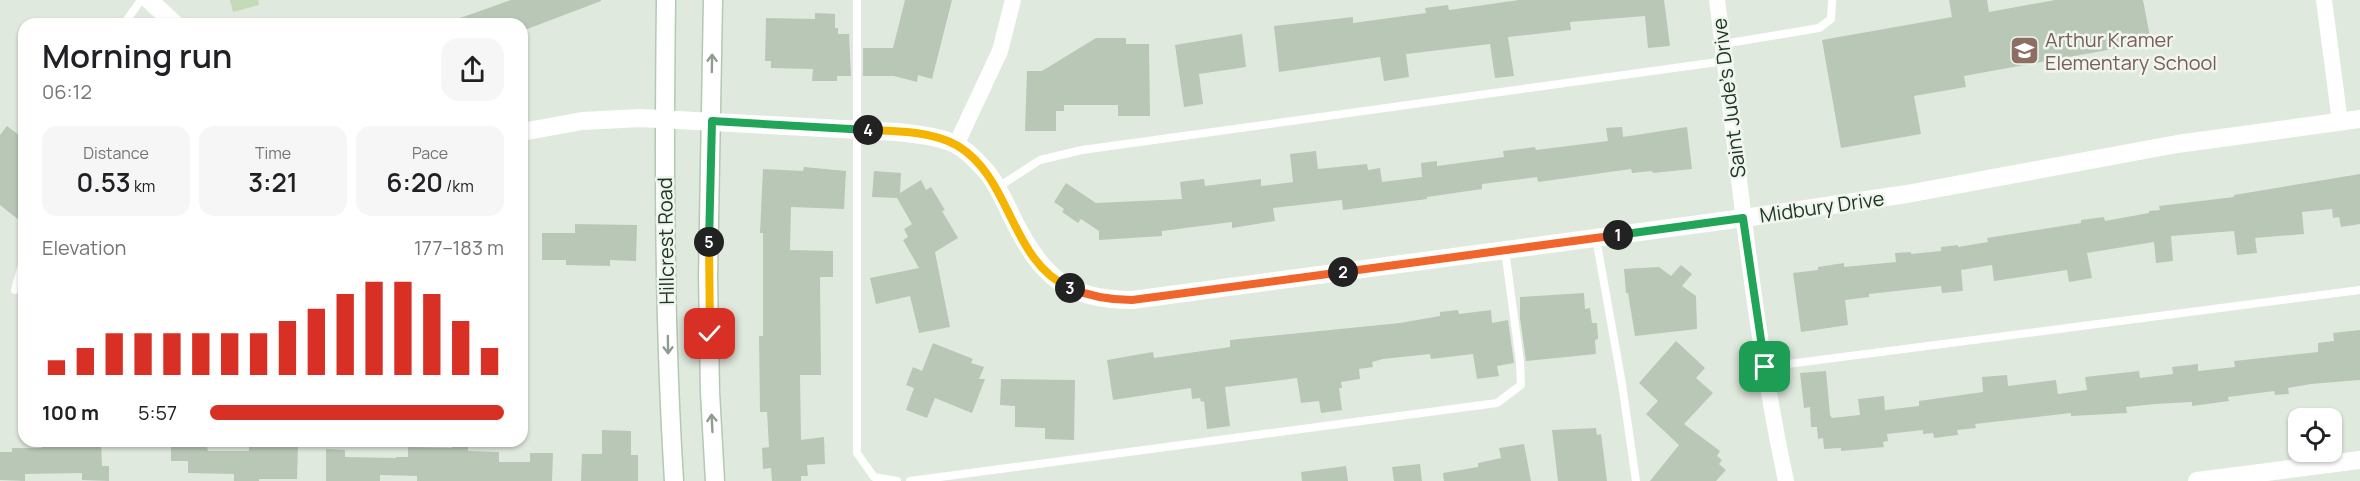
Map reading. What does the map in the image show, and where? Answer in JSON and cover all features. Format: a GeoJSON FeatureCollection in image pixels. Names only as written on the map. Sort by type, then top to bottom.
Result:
{"type":"FeatureCollection","features":[{"type":"Feature","properties":{"kind":"street"},"geometry":{"type":"LineString","coordinates":[[149,0],[168,18]]}},
{"type":"Feature","properties":{"kind":"street","name":"Hillcrest Road"},"geometry":{"type":"LineString","coordinates":[[666,0],[668,384],[674,481]]}},
{"type":"Feature","properties":{"kind":"street"},"geometry":{"type":"LineString","coordinates":[[713,0],[708,276],[715,481]]}},
{"type":"Feature","properties":{"kind":"street"},"geometry":{"type":"LineString","coordinates":[[956,145],[1000,51],[1013,0]]}},
{"type":"Feature","properties":{"kind":"street","name":"Saint Jude's Drive"},"geometry":{"type":"LineString","coordinates":[[1717,0],[1743,218],[1765,367],[1786,481]]}},
{"type":"Feature","properties":{"kind":"street"},"geometry":{"type":"LineString","coordinates":[[2324,0],[2340,122]]}},
{"type":"Feature","properties":{"kind":"street","name":"Midbury Drive"},"geometry":{"type":"LineString","coordinates":[[528,131],[582,121],[665,119],[856,129],[930,136],[956,145],[976,159],[997,188],[1023,241],[1047,273],[1066,286],[1088,295],[1109,300],[1132,300],[1907,194],[2177,144],[2360,119]]}},
{"type":"Feature","properties":{"kind":"street"},"geometry":{"type":"LineString","coordinates":[[2197,481],[2360,460]]}},
{"type":"Feature","properties":{"kind":"lane"},"geometry":{"type":"LineString","coordinates":[[128,18],[141,0]]}},
{"type":"Feature","properties":{"kind":"lane"},"geometry":{"type":"LineString","coordinates":[[857,0],[857,453],[874,477],[897,481]]}},
{"type":"Feature","properties":{"kind":"lane"},"geometry":{"type":"LineString","coordinates":[[1722,44],[1820,28],[1831,19],[1832,0]]}},
{"type":"Feature","properties":{"kind":"lane"},"geometry":{"type":"LineString","coordinates":[[997,188],[1040,160],[1082,150],[1725,62]]}},
{"type":"Feature","properties":{"kind":"lane"},"geometry":{"type":"LineString","coordinates":[[1596,238],[1622,384],[1636,481]]}},
{"type":"Feature","properties":{"kind":"lane"},"geometry":{"type":"LineString","coordinates":[[910,481],[1497,403],[1521,385],[1505,250]]}},
{"type":"Feature","properties":{"kind":"lane"},"geometry":{"type":"LineString","coordinates":[[15,290],[18,279]]}},
{"type":"Feature","properties":{"kind":"lane"},"geometry":{"type":"LineString","coordinates":[[1765,367],[2360,290]]}},
{"type":"Feature","properties":{"kind":"green space"},"geometry":{"type":"Polygon","coordinates":[[[230,0],[258,0],[259,5],[233,12],[230,0]]]}},
{"type":"Feature","properties":{"kind":"building"},"geometry":{"type":"Polygon","coordinates":[[[511,0],[601,0],[528,29],[528,18],[460,18],[511,0]]]}},
{"type":"Feature","properties":{"kind":"building"},"geometry":{"type":"Polygon","coordinates":[[[905,0],[952,0],[932,79],[918,75],[917,82],[894,76],[863,76],[863,48],[893,48],[905,0]]]}},
{"type":"Feature","properties":{"kind":"building"},"geometry":{"type":"Polygon","coordinates":[[[1519,0],[1664,0],[1670,46],[1648,48],[1645,16],[1570,22],[1571,30],[1508,37],[1514,76],[1495,78],[1490,44],[1406,54],[1409,77],[1384,81],[1380,57],[1279,72],[1274,26],[1353,17],[1353,23],[1426,13],[1425,8],[1448,5],[1449,10],[1519,0]]]}},
{"type":"Feature","properties":{"kind":"building"},"geometry":{"type":"Polygon","coordinates":[[[1949,0],[1987,0],[1989,12],[2055,0],[2143,0],[2151,42],[1964,76],[1966,87],[1914,96],[1921,134],[1841,148],[1822,40],[1952,17],[1949,0]]]}},
{"type":"Feature","properties":{"kind":"building"},"geometry":{"type":"Polygon","coordinates":[[[815,13],[835,14],[835,28],[838,28],[838,34],[849,34],[851,76],[837,76],[837,81],[812,81],[813,69],[771,68],[771,61],[765,61],[766,18],[815,19],[815,13]]]}},
{"type":"Feature","properties":{"kind":"building"},"geometry":{"type":"Polygon","coordinates":[[[1242,34],[1246,67],[1199,74],[1203,104],[1184,107],[1175,45],[1242,34]]]}},
{"type":"Feature","properties":{"kind":"building"},"geometry":{"type":"Polygon","coordinates":[[[1096,38],[1126,38],[1126,44],[1149,44],[1150,116],[1118,116],[1118,105],[1064,105],[1064,111],[1056,111],[1056,131],[1025,131],[1027,71],[1042,71],[1096,38]]]}},
{"type":"Feature","properties":{"kind":"building"},"geometry":{"type":"Polygon","coordinates":[[[7,126],[18,134],[18,219],[0,205],[0,135],[7,126]]]}},
{"type":"Feature","properties":{"kind":"building"},"geometry":{"type":"Polygon","coordinates":[[[1622,127],[1623,137],[1687,127],[1692,169],[1632,173],[1631,169],[1538,182],[1537,177],[1482,184],[1482,189],[1427,197],[1427,199],[1343,210],[1342,200],[1273,208],[1275,221],[1232,228],[1232,222],[1162,231],[1162,236],[1099,240],[1099,231],[1081,219],[1078,223],[1062,212],[1064,209],[1054,202],[1066,183],[1096,203],[1182,199],[1180,182],[1204,179],[1205,186],[1261,179],[1261,186],[1293,182],[1290,154],[1316,151],[1318,169],[1367,164],[1368,170],[1380,168],[1382,182],[1422,177],[1421,163],[1437,161],[1437,166],[1504,157],[1503,151],[1535,147],[1536,150],[1608,141],[1606,128],[1622,127]]]}},
{"type":"Feature","properties":{"kind":"building"},"geometry":{"type":"Polygon","coordinates":[[[804,167],[846,171],[844,209],[791,207],[790,250],[833,251],[833,277],[820,277],[821,375],[800,375],[801,440],[824,437],[825,464],[807,465],[808,476],[801,476],[801,481],[772,481],[771,468],[763,469],[762,448],[769,447],[767,412],[760,412],[759,336],[763,336],[763,233],[760,233],[763,169],[803,171],[804,167]]]}},
{"type":"Feature","properties":{"kind":"building"},"geometry":{"type":"Polygon","coordinates":[[[874,171],[901,173],[900,193],[921,180],[926,190],[931,187],[945,210],[942,211],[958,238],[935,252],[950,327],[919,333],[910,296],[876,304],[870,278],[919,268],[903,240],[908,237],[904,229],[912,224],[897,198],[872,197],[874,171]]]}},
{"type":"Feature","properties":{"kind":"building"},"geometry":{"type":"Polygon","coordinates":[[[2360,174],[2360,224],[2341,227],[2339,217],[2333,218],[2332,209],[2302,212],[2304,234],[2255,238],[2257,253],[2237,255],[2234,231],[2171,236],[2173,261],[2156,263],[2154,242],[2087,253],[2092,278],[2069,282],[2067,270],[1994,281],[1992,265],[1961,270],[1963,291],[1942,293],[1941,286],[1869,294],[1869,297],[1845,300],[1848,325],[1801,332],[1793,273],[1818,270],[1818,267],[1844,263],[1844,267],[1896,262],[1895,253],[1941,251],[1941,247],[1988,242],[1987,238],[2081,223],[2081,220],[2104,217],[2105,221],[2160,210],[2159,206],[2234,197],[2234,195],[2360,174]]]}},
{"type":"Feature","properties":{"kind":"building"},"geometry":{"type":"Polygon","coordinates":[[[575,224],[637,225],[636,261],[610,260],[610,266],[566,265],[566,260],[542,260],[542,233],[575,233],[575,224]]]}},
{"type":"Feature","properties":{"kind":"building"},"geometry":{"type":"Polygon","coordinates":[[[1681,265],[1692,274],[1682,286],[1696,296],[1697,329],[1635,336],[1628,293],[1626,293],[1624,269],[1659,267],[1671,276],[1681,265]]]}},
{"type":"Feature","properties":{"kind":"building"},"geometry":{"type":"Polygon","coordinates":[[[1584,293],[1585,309],[1590,308],[1592,323],[1597,323],[1596,354],[1526,361],[1520,318],[1520,297],[1584,293]]]}},
{"type":"Feature","properties":{"kind":"building"},"geometry":{"type":"Polygon","coordinates":[[[1458,310],[1459,314],[1491,310],[1492,323],[1508,320],[1514,363],[1497,366],[1499,376],[1477,379],[1473,354],[1431,359],[1430,354],[1383,359],[1372,362],[1373,367],[1359,369],[1360,379],[1341,382],[1342,388],[1339,388],[1342,410],[1321,413],[1319,401],[1301,403],[1297,378],[1225,387],[1230,426],[1207,429],[1204,401],[1201,402],[1200,398],[1192,399],[1191,388],[1113,400],[1107,360],[1153,352],[1154,358],[1230,347],[1230,340],[1400,323],[1440,316],[1440,312],[1458,310]]]}},
{"type":"Feature","properties":{"kind":"building"},"geometry":{"type":"Polygon","coordinates":[[[2360,330],[2360,380],[2311,384],[2288,388],[2289,394],[2275,395],[2274,391],[2228,397],[2229,401],[2192,406],[2192,402],[2155,404],[2126,407],[2127,413],[2071,416],[2071,413],[1975,424],[1976,428],[1957,430],[1958,435],[1934,438],[1933,433],[1923,434],[1923,430],[1887,434],[1888,441],[1883,442],[1884,447],[1841,451],[1841,448],[1824,449],[1823,438],[1818,439],[1817,427],[1811,427],[1810,407],[1804,408],[1800,373],[1826,371],[1832,418],[1860,415],[1858,399],[1884,396],[1885,410],[1919,406],[1919,401],[1983,392],[1982,377],[2007,375],[2008,386],[2056,380],[2058,394],[2087,390],[2085,377],[2139,371],[2140,378],[2173,374],[2172,367],[2198,364],[2198,371],[2235,367],[2234,361],[2318,352],[2318,343],[2334,341],[2333,333],[2360,330]]]}},
{"type":"Feature","properties":{"kind":"building"},"geometry":{"type":"Polygon","coordinates":[[[1676,341],[1705,368],[1696,378],[1713,393],[1684,424],[1720,451],[1717,456],[1722,460],[1719,464],[1726,470],[1716,481],[1650,481],[1679,445],[1646,414],[1658,401],[1639,383],[1676,341]]]}},
{"type":"Feature","properties":{"kind":"building"},"geometry":{"type":"Polygon","coordinates":[[[933,343],[973,359],[971,363],[984,367],[979,379],[985,379],[972,413],[935,398],[927,418],[906,410],[914,388],[906,385],[913,367],[922,371],[933,343]]]}},
{"type":"Feature","properties":{"kind":"building"},"geometry":{"type":"Polygon","coordinates":[[[1001,379],[1075,380],[1074,440],[1045,439],[1045,428],[1015,427],[1015,406],[1000,405],[1001,379]]]}},
{"type":"Feature","properties":{"kind":"building"},"geometry":{"type":"Polygon","coordinates":[[[1596,428],[1597,435],[1601,434],[1607,481],[1558,481],[1552,430],[1596,428]]]}},
{"type":"Feature","properties":{"kind":"building"},"geometry":{"type":"Polygon","coordinates":[[[602,430],[631,431],[631,455],[638,455],[638,481],[581,481],[582,454],[602,454],[602,430]]]}},
{"type":"Feature","properties":{"kind":"building"},"geometry":{"type":"Polygon","coordinates":[[[1524,444],[1531,481],[1444,481],[1443,473],[1478,467],[1478,463],[1501,458],[1499,448],[1524,444]]]}},
{"type":"Feature","properties":{"kind":"building"},"geometry":{"type":"Polygon","coordinates":[[[101,447],[102,466],[109,466],[109,481],[82,480],[82,473],[25,474],[25,481],[0,480],[0,452],[12,452],[12,448],[101,447]]]}},
{"type":"Feature","properties":{"kind":"building"},"geometry":{"type":"Polygon","coordinates":[[[171,447],[207,447],[208,451],[249,451],[249,447],[298,447],[297,479],[234,481],[234,474],[188,473],[188,461],[171,461],[171,447]]]}},
{"type":"Feature","properties":{"kind":"building"},"geometry":{"type":"Polygon","coordinates":[[[408,447],[468,447],[468,451],[499,452],[499,462],[530,462],[530,453],[553,453],[552,481],[417,481],[417,476],[380,475],[380,481],[326,481],[326,449],[345,450],[345,457],[396,458],[408,457],[408,447]]]}},
{"type":"Feature","properties":{"kind":"building"},"geometry":{"type":"Polygon","coordinates":[[[1420,464],[1422,481],[1394,481],[1392,467],[1420,464]]]}},
{"type":"Feature","properties":{"kind":"building"},"geometry":{"type":"Polygon","coordinates":[[[1346,466],[1348,481],[1302,481],[1301,472],[1346,466]]]}},
{"type":"Feature","properties":{"kind":"place","name":"Arthur Kramer Elementary School"},"geometry":{"type":"Point","coordinates":[2024,51]}},
{"type":"Feature","properties":{"kind":"route"},"geometry":{"type":"LineString","coordinates":[[710,334],[708,276],[712,121],[897,132],[930,136],[956,145],[976,159],[991,177],[1023,241],[1047,273],[1066,286],[1109,300],[1132,300],[1743,218],[1765,367]]}}]}
